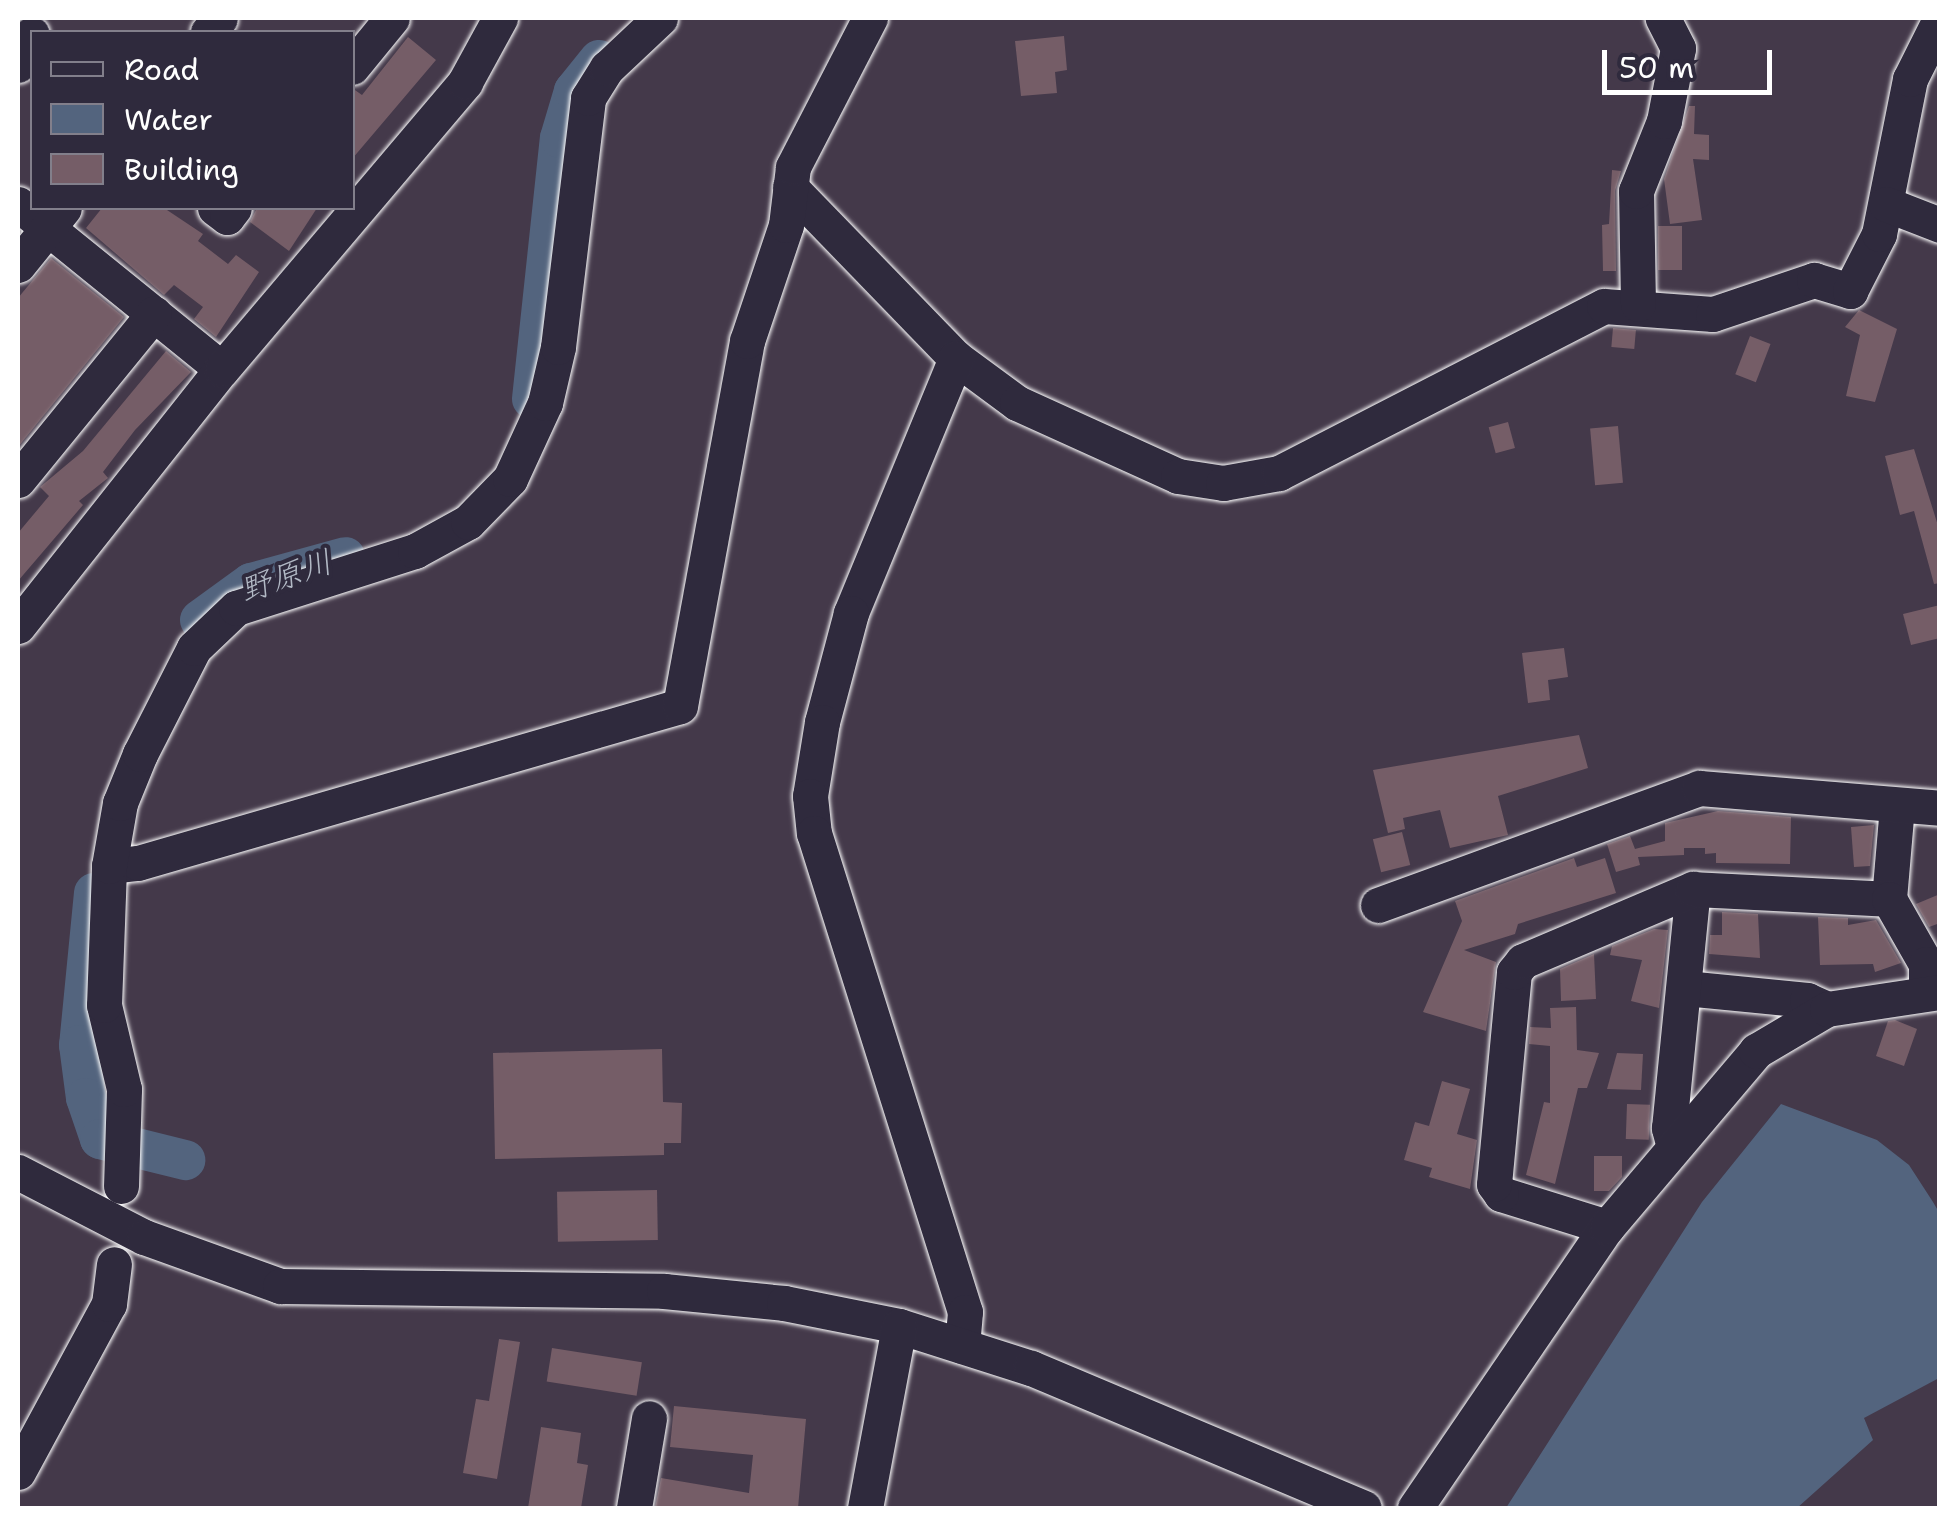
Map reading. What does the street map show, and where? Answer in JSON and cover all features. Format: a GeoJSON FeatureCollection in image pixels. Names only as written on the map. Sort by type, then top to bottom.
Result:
{"type":"FeatureCollection","features":[{"type":"Feature","properties":{"kind":"street"},"geometry":{"type":"LineString","coordinates":[[355,63],[392,18]]}},
{"type":"Feature","properties":{"kind":"street"},"geometry":{"type":"LineString","coordinates":[[18,626],[222,369],[465,82],[500,18]]}},
{"type":"Feature","properties":{"kind":"street"},"geometry":{"type":"LineString","coordinates":[[120,1186],[124,1088],[104,1005],[109,866],[120,803],[140,754],[194,648],[214,625],[270,593],[442,538],[510,479],[545,403],[558,347],[588,98],[607,68],[660,18]]}},
{"type":"Feature","properties":{"kind":"street"},"geometry":{"type":"LineString","coordinates":[[109,866],[138,863],[680,706],[747,341],[786,225],[792,167],[870,18]]}},
{"type":"Feature","properties":{"kind":"street"},"geometry":{"type":"LineString","coordinates":[[1638,304],[1636,191],[1664,121],[1678,48],[1663,18]]}},
{"type":"Feature","properties":{"kind":"street"},"geometry":{"type":"LineString","coordinates":[[790,187],[956,358],[1058,425],[1178,476],[1223,483],[1279,473],[1604,306],[1638,304],[1713,314],[1814,280],[1850,291],[1879,234],[1910,80],[1940,19]]}},
{"type":"Feature","properties":{"kind":"street"},"geometry":{"type":"LineString","coordinates":[[18,65],[30,40]]}},
{"type":"Feature","properties":{"kind":"street"},"geometry":{"type":"LineString","coordinates":[[1886,204],[1940,225]]}},
{"type":"Feature","properties":{"kind":"street"},"geometry":{"type":"LineString","coordinates":[[18,265],[56,218],[154,313],[222,369]]}},
{"type":"Feature","properties":{"kind":"street"},"geometry":{"type":"LineString","coordinates":[[18,480],[154,313]]}},
{"type":"Feature","properties":{"kind":"street"},"geometry":{"type":"LineString","coordinates":[[956,358],[852,613],[822,722],[810,796],[814,833],[965,1312],[962,1346]]}},
{"type":"Feature","properties":{"kind":"street"},"geometry":{"type":"LineString","coordinates":[[1378,906],[1699,788],[1940,808]]}},
{"type":"Feature","properties":{"kind":"street"},"geometry":{"type":"LineString","coordinates":[[1415,1508],[1608,1226],[1756,1051],[1827,1009],[1933,992],[1926,964],[1889,898],[1897,806]]}},
{"type":"Feature","properties":{"kind":"street"},"geometry":{"type":"LineString","coordinates":[[1608,1226],[1501,1194],[1494,1184],[1514,972],[1523,960],[1693,889],[1889,898]]}},
{"type":"Feature","properties":{"kind":"street"},"geometry":{"type":"LineString","coordinates":[[1674,1147],[1669,1128],[1693,889]]}},
{"type":"Feature","properties":{"kind":"street"},"geometry":{"type":"LineString","coordinates":[[1685,988],[1807,1000],[1827,1009]]}},
{"type":"Feature","properties":{"kind":"street"},"geometry":{"type":"LineString","coordinates":[[18,1172],[144,1237],[280,1286],[664,1291],[784,1303],[899,1326],[1031,1368],[1364,1508]]}},
{"type":"Feature","properties":{"kind":"street"},"geometry":{"type":"LineString","coordinates":[[18,1472],[109,1304],[114,1264]]}},
{"type":"Feature","properties":{"kind":"street"},"geometry":{"type":"LineString","coordinates":[[865,1508],[899,1326]]}},
{"type":"Feature","properties":{"kind":"street"},"geometry":{"type":"LineString","coordinates":[[634,1508],[649,1418]]}},
{"type":"Feature","properties":{"kind":"water"},"geometry":{"type":"Polygon","coordinates":[[[1781,1104],[1877,1140],[1909,1165],[1940,1214],[1939,1378],[1864,1418],[1873,1440],[1797,1508],[1506,1508],[1702,1202],[1781,1104]]]}},
{"type":"Feature","properties":{"kind":"building"},"geometry":{"type":"Polygon","coordinates":[[[1064,36],[1067,70],[1055,72],[1057,93],[1021,96],[1015,41],[1064,36]]]}},
{"type":"Feature","properties":{"kind":"building"},"geometry":{"type":"Polygon","coordinates":[[[408,37],[436,60],[355,155],[355,90],[362,95],[408,37]]]}},
{"type":"Feature","properties":{"kind":"building"},"geometry":{"type":"Polygon","coordinates":[[[1689,106],[1695,106],[1694,134],[1709,135],[1709,160],[1693,159],[1702,220],[1670,224],[1664,179],[1689,106]]]}},
{"type":"Feature","properties":{"kind":"building"},"geometry":{"type":"Polygon","coordinates":[[[1612,170],[1621,171],[1615,191],[1616,271],[1603,271],[1602,225],[1609,224],[1612,170]]]}},
{"type":"Feature","properties":{"kind":"building"},"geometry":{"type":"Polygon","coordinates":[[[100,210],[167,210],[203,234],[198,241],[228,264],[236,255],[259,272],[216,337],[194,319],[203,307],[174,285],[164,295],[86,228],[100,210]]]}},
{"type":"Feature","properties":{"kind":"building"},"geometry":{"type":"Polygon","coordinates":[[[256,210],[316,210],[289,251],[250,222],[256,210]]]}},
{"type":"Feature","properties":{"kind":"building"},"geometry":{"type":"Polygon","coordinates":[[[1658,226],[1682,226],[1682,270],[1658,270],[1658,226]]]}},
{"type":"Feature","properties":{"kind":"building"},"geometry":{"type":"Polygon","coordinates":[[[51,258],[124,317],[18,447],[18,298],[51,258]]]}},
{"type":"Feature","properties":{"kind":"building"},"geometry":{"type":"Polygon","coordinates":[[[1859,310],[1897,329],[1875,402],[1846,396],[1860,335],[1845,327],[1859,310]]]}},
{"type":"Feature","properties":{"kind":"building"},"geometry":{"type":"Polygon","coordinates":[[[1613,328],[1636,330],[1634,349],[1611,347],[1613,328]]]}},
{"type":"Feature","properties":{"kind":"building"},"geometry":{"type":"Polygon","coordinates":[[[1750,336],[1771,344],[1756,382],[1735,374],[1750,336]]]}},
{"type":"Feature","properties":{"kind":"building"},"geometry":{"type":"Polygon","coordinates":[[[166,351],[191,372],[135,430],[103,472],[108,478],[79,501],[83,505],[18,581],[18,533],[49,496],[40,487],[83,451],[166,351]]]}},
{"type":"Feature","properties":{"kind":"building"},"geometry":{"type":"Polygon","coordinates":[[[1508,422],[1515,448],[1496,453],[1489,427],[1508,422]]]}},
{"type":"Feature","properties":{"kind":"building"},"geometry":{"type":"Polygon","coordinates":[[[1618,426],[1623,483],[1595,485],[1590,428],[1618,426]]]}},
{"type":"Feature","properties":{"kind":"building"},"geometry":{"type":"Polygon","coordinates":[[[1914,449],[1940,532],[1940,583],[1934,584],[1914,511],[1900,515],[1885,456],[1914,449]]]}},
{"type":"Feature","properties":{"kind":"building"},"geometry":{"type":"Polygon","coordinates":[[[1940,605],[1940,638],[1911,645],[1903,614],[1940,605]]]}},
{"type":"Feature","properties":{"kind":"building"},"geometry":{"type":"Polygon","coordinates":[[[1564,648],[1568,677],[1548,680],[1550,700],[1528,703],[1522,653],[1564,648]]]}},
{"type":"Feature","properties":{"kind":"building"},"geometry":{"type":"Polygon","coordinates":[[[1579,735],[1588,768],[1498,796],[1508,835],[1450,848],[1440,810],[1403,818],[1405,829],[1388,833],[1373,770],[1579,735]]]}},
{"type":"Feature","properties":{"kind":"building"},"geometry":{"type":"Polygon","coordinates":[[[1718,811],[1791,817],[1790,864],[1716,863],[1716,853],[1705,854],[1705,848],[1684,848],[1684,855],[1638,857],[1640,865],[1616,872],[1607,844],[1630,836],[1635,849],[1665,841],[1665,823],[1718,811]]]}},
{"type":"Feature","properties":{"kind":"building"},"geometry":{"type":"Polygon","coordinates":[[[1874,825],[1870,866],[1854,867],[1851,827],[1874,825]]]}},
{"type":"Feature","properties":{"kind":"building"},"geometry":{"type":"Polygon","coordinates":[[[1402,832],[1410,865],[1381,872],[1373,839],[1402,832]]]}},
{"type":"Feature","properties":{"kind":"building"},"geometry":{"type":"Polygon","coordinates":[[[1574,858],[1577,867],[1605,858],[1616,893],[1518,924],[1515,934],[1464,950],[1496,962],[1486,1031],[1423,1012],[1462,921],[1455,901],[1574,858]]]}},
{"type":"Feature","properties":{"kind":"building"},"geometry":{"type":"Polygon","coordinates":[[[1940,894],[1940,923],[1929,927],[1916,904],[1940,894]]]}},
{"type":"Feature","properties":{"kind":"building"},"geometry":{"type":"Polygon","coordinates":[[[1722,912],[1758,914],[1760,958],[1709,954],[1710,935],[1722,935],[1722,912]]]}},
{"type":"Feature","properties":{"kind":"building"},"geometry":{"type":"Polygon","coordinates":[[[1818,917],[1848,918],[1848,925],[1876,920],[1901,963],[1875,972],[1873,964],[1820,965],[1818,917]]]}},
{"type":"Feature","properties":{"kind":"building"},"geometry":{"type":"Polygon","coordinates":[[[1654,929],[1668,930],[1659,1008],[1631,1001],[1642,960],[1610,955],[1612,946],[1654,929]]]}},
{"type":"Feature","properties":{"kind":"building"},"geometry":{"type":"Polygon","coordinates":[[[1594,954],[1596,999],[1561,1001],[1560,969],[1594,954]]]}},
{"type":"Feature","properties":{"kind":"building"},"geometry":{"type":"Polygon","coordinates":[[[1576,1007],[1577,1050],[1599,1053],[1587,1088],[1578,1088],[1555,1184],[1526,1175],[1544,1102],[1550,1103],[1550,1046],[1529,1044],[1530,1027],[1551,1028],[1550,1008],[1576,1007]]]}},
{"type":"Feature","properties":{"kind":"building"},"geometry":{"type":"Polygon","coordinates":[[[1888,1021],[1917,1029],[1904,1066],[1876,1056],[1888,1021]]]}},
{"type":"Feature","properties":{"kind":"building"},"geometry":{"type":"Polygon","coordinates":[[[662,1049],[663,1102],[682,1103],[681,1143],[664,1143],[664,1155],[495,1159],[493,1053],[662,1049]]]}},
{"type":"Feature","properties":{"kind":"building"},"geometry":{"type":"Polygon","coordinates":[[[1617,1053],[1643,1054],[1641,1090],[1607,1089],[1617,1053]]]}},
{"type":"Feature","properties":{"kind":"building"},"geometry":{"type":"Polygon","coordinates":[[[1442,1081],[1470,1089],[1457,1134],[1477,1140],[1470,1189],[1429,1177],[1432,1168],[1404,1160],[1415,1122],[1429,1126],[1442,1081]]]}},
{"type":"Feature","properties":{"kind":"building"},"geometry":{"type":"Polygon","coordinates":[[[1627,1104],[1650,1105],[1649,1140],[1626,1139],[1627,1104]]]}},
{"type":"Feature","properties":{"kind":"building"},"geometry":{"type":"Polygon","coordinates":[[[1594,1156],[1622,1156],[1622,1177],[1609,1191],[1594,1191],[1594,1156]]]}},
{"type":"Feature","properties":{"kind":"building"},"geometry":{"type":"Polygon","coordinates":[[[657,1190],[658,1240],[558,1242],[557,1192],[657,1190]]]}},
{"type":"Feature","properties":{"kind":"building"},"geometry":{"type":"Polygon","coordinates":[[[499,1339],[520,1342],[497,1479],[463,1473],[476,1399],[489,1401],[499,1339]]]}},
{"type":"Feature","properties":{"kind":"building"},"geometry":{"type":"Polygon","coordinates":[[[552,1348],[642,1362],[637,1396],[547,1382],[552,1348]]]}},
{"type":"Feature","properties":{"kind":"building"},"geometry":{"type":"Polygon","coordinates":[[[674,1406],[806,1419],[798,1508],[655,1508],[661,1478],[749,1493],[753,1455],[670,1447],[674,1406]]]}},
{"type":"Feature","properties":{"kind":"building"},"geometry":{"type":"Polygon","coordinates":[[[541,1427],[581,1433],[577,1463],[588,1465],[581,1508],[528,1508],[541,1427]]]}},
{"type":"Feature","properties":{"kind":"waterway","name":"野原川"},"geometry":{"type":"LineString","coordinates":[[532,399],[560,138],[574,91],[599,60]]}},
{"type":"Feature","properties":{"kind":"waterway","name":"野原川"},"geometry":{"type":"LineString","coordinates":[[200,620],[251,583],[346,557]]}},
{"type":"Feature","properties":{"kind":"waterway","name":"野原川"},"geometry":{"type":"LineString","coordinates":[[94,893],[79,1045],[86,1098],[100,1139],[185,1160]]}}]}
